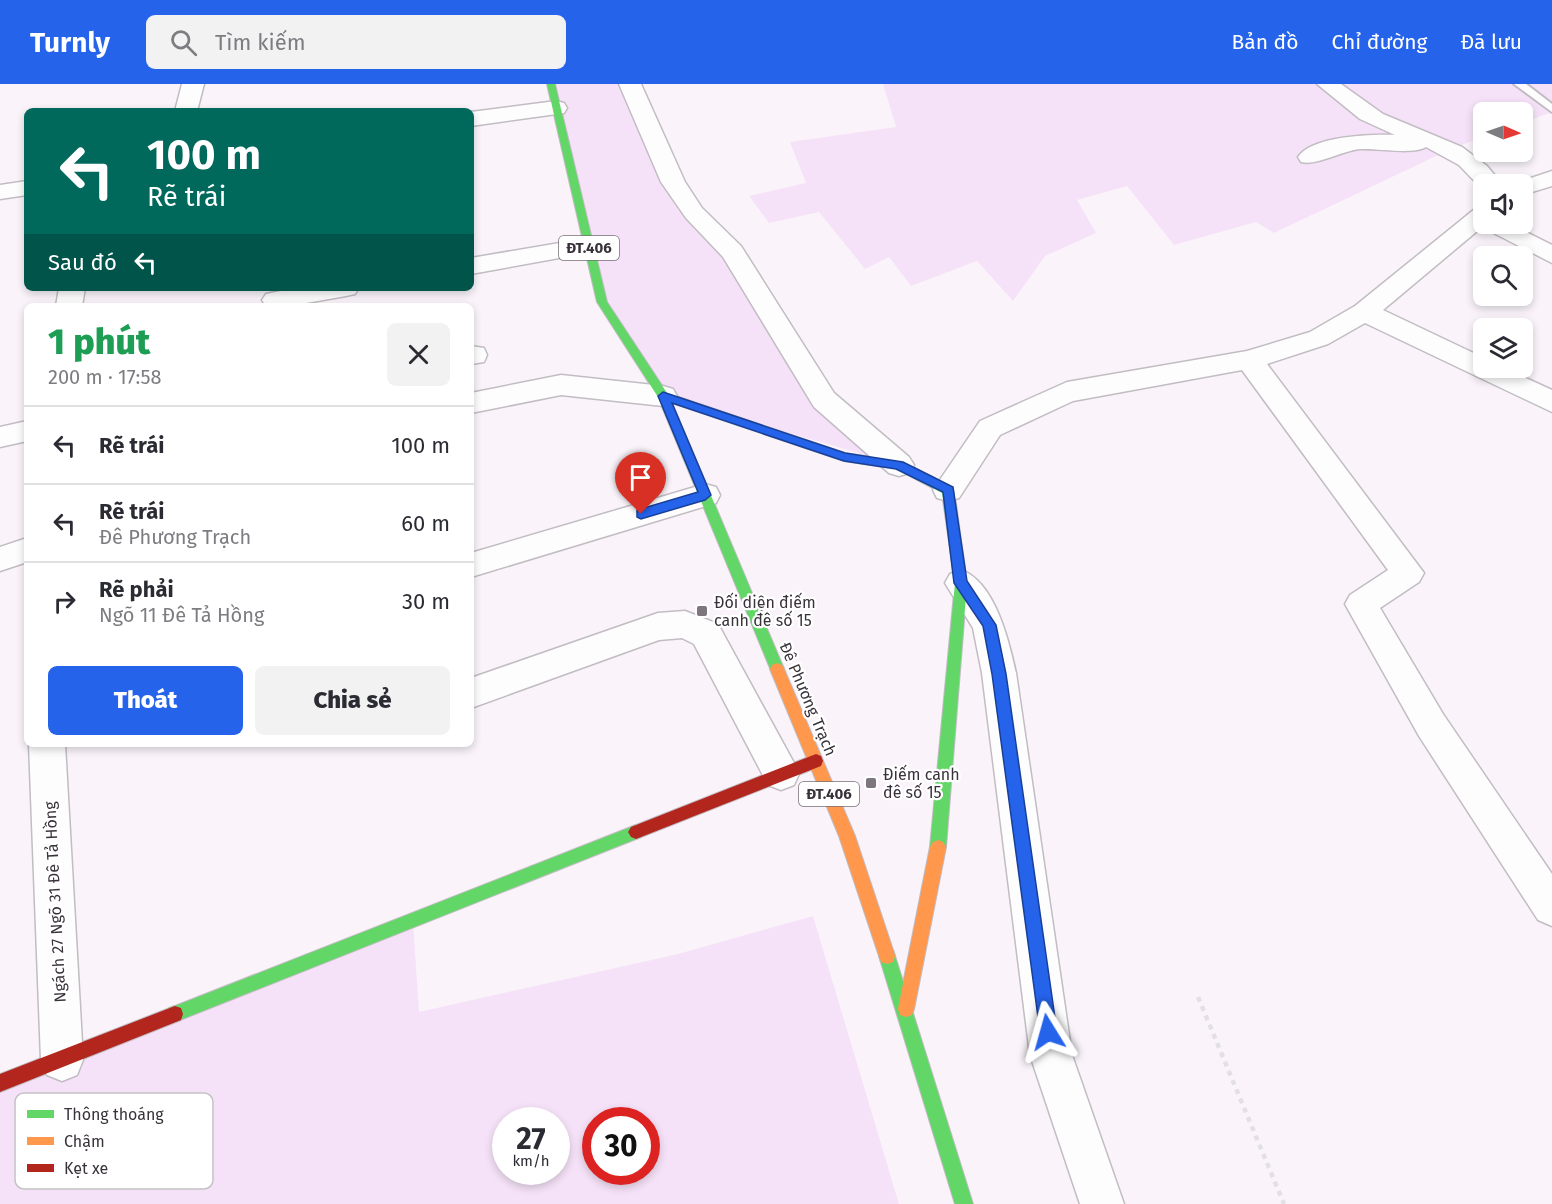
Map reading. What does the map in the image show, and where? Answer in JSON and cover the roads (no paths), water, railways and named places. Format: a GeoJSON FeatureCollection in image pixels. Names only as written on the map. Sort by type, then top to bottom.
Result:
{"type":"FeatureCollection","features":[{"type":"Feature","properties":{"kind":"main road","name":"Đê Phương Trạch"},"geometry":{"type":"LineString","coordinates":[[551,84],[602,302],[663,396],[847,836],[906,1010],[964,1204]]}},
{"type":"Feature","properties":{"kind":"main road"},"geometry":{"type":"LineString","coordinates":[[663,396],[844,457],[899,465],[948,490],[961,583],[936,864],[906,1010]]}},
{"type":"Feature","properties":{"kind":"main road"},"geometry":{"type":"LineString","coordinates":[[0,1083],[816,761]]}},
{"type":"Feature","properties":{"kind":"street"},"geometry":{"type":"LineString","coordinates":[[187,108],[193,84]]}},
{"type":"Feature","properties":{"kind":"street"},"geometry":{"type":"LineString","coordinates":[[630,84],[673,182],[694,213],[732,252],[824,400],[899,465]]}},
{"type":"Feature","properties":{"kind":"street"},"geometry":{"type":"LineString","coordinates":[[1328,84],[1380,121],[1451,149],[1481,174]]}},
{"type":"Feature","properties":{"kind":"street"},"geometry":{"type":"LineString","coordinates":[[474,119],[556,108]]}},
{"type":"Feature","properties":{"kind":"street"},"geometry":{"type":"LineString","coordinates":[[1309,157],[1329,147],[1355,143],[1408,143],[1451,149]]}},
{"type":"Feature","properties":{"kind":"street"},"geometry":{"type":"LineString","coordinates":[[1533,184],[1552,178]]}},
{"type":"Feature","properties":{"kind":"street"},"geometry":{"type":"LineString","coordinates":[[0,192],[24,188]]}},
{"type":"Feature","properties":{"kind":"street"},"geometry":{"type":"LineString","coordinates":[[948,490],[990,428],[1067,392],[1250,360],[1319,338],[1364,312],[1473,227]]}},
{"type":"Feature","properties":{"kind":"street"},"geometry":{"type":"LineString","coordinates":[[1514,234],[1552,255]]}},
{"type":"Feature","properties":{"kind":"street"},"geometry":{"type":"LineString","coordinates":[[474,265],[589,246]]}},
{"type":"Feature","properties":{"kind":"street"},"geometry":{"type":"LineString","coordinates":[[275,300],[328,291]]}},
{"type":"Feature","properties":{"kind":"street"},"geometry":{"type":"LineString","coordinates":[[1364,312],[1552,402]]}},
{"type":"Feature","properties":{"kind":"street"},"geometry":{"type":"LineString","coordinates":[[1250,360],[1408,573],[1361,604],[1431,725],[1552,907]]}},
{"type":"Feature","properties":{"kind":"street"},"geometry":{"type":"LineString","coordinates":[[474,402],[561,385],[663,396]]}},
{"type":"Feature","properties":{"kind":"street"},"geometry":{"type":"LineString","coordinates":[[0,436],[24,432]]}},
{"type":"Feature","properties":{"kind":"street"},"geometry":{"type":"LineString","coordinates":[[474,564],[705,495]]}},
{"type":"Feature","properties":{"kind":"street"},"geometry":{"type":"LineString","coordinates":[[0,559],[24,551]]}},
{"type":"Feature","properties":{"kind":"street"},"geometry":{"type":"LineString","coordinates":[[961,583],[989,625],[999,674],[1051,1055],[1102,1204]]}},
{"type":"Feature","properties":{"kind":"street"},"geometry":{"type":"LineString","coordinates":[[474,692],[658,627],[685,624],[706,634],[781,774]]}},
{"type":"Feature","properties":{"kind":"street","name":"Ngách 27 Ngõ 31 Đê Tả Hồng"},"geometry":{"type":"LineString","coordinates":[[47,747],[62,1060]]}},
{"type":"Feature","properties":{"kind":"lane"},"geometry":{"type":"LineString","coordinates":[[1519,84],[1552,109]]}},
{"type":"Feature","properties":{"kind":"place","name":"Đối diện điếm canh đê số 15"},"geometry":{"type":"Point","coordinates":[702,611]}},
{"type":"Feature","properties":{"kind":"place","name":"Điếm canh đê số 15"},"geometry":{"type":"Point","coordinates":[871,783]}}]}
